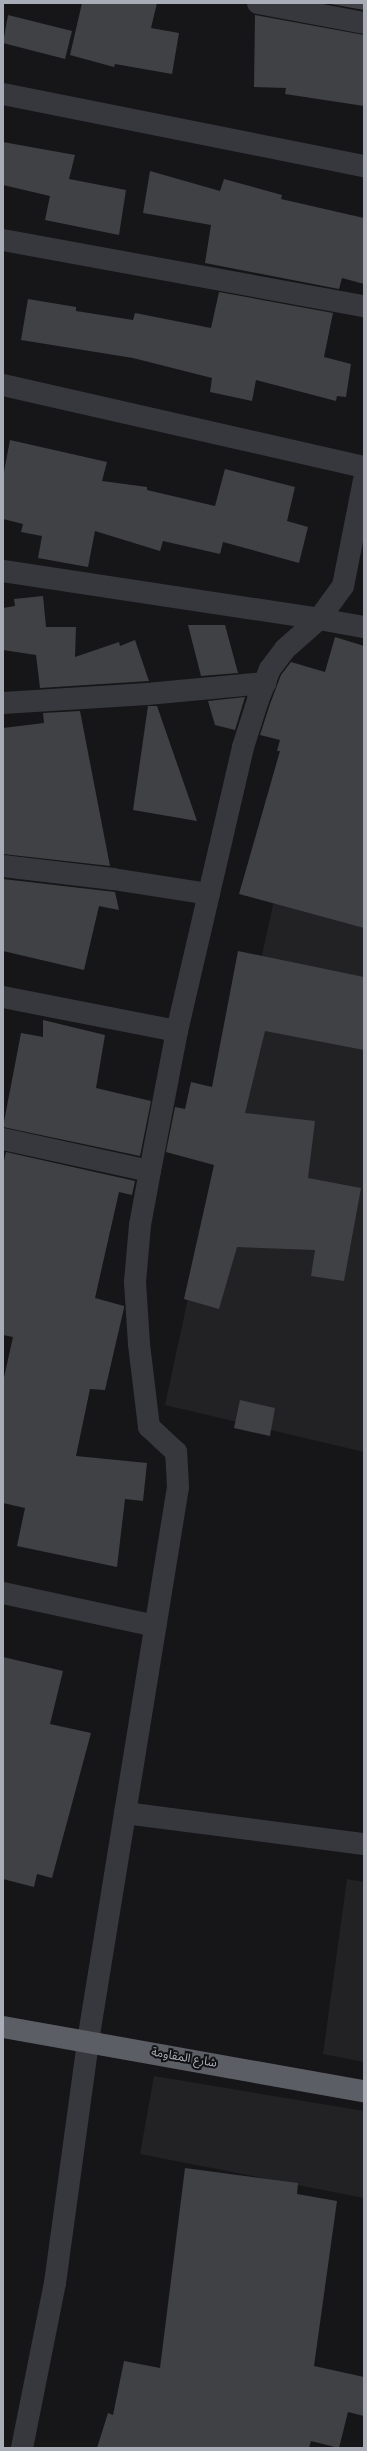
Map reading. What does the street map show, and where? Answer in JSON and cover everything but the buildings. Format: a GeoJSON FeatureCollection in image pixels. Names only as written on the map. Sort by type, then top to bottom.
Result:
{"type":"FeatureCollection","features":[{"type":"Feature","properties":{"kind":"highway","name":"شارع المقاومة"},"geometry":{"type":"LineString","coordinates":[[3,2027],[364,2091]]}},
{"type":"Feature","properties":{"kind":"street"},"geometry":{"type":"LineString","coordinates":[[258,3],[364,23]]}},
{"type":"Feature","properties":{"kind":"street"},"geometry":{"type":"LineString","coordinates":[[3,94],[364,166]]}},
{"type":"Feature","properties":{"kind":"street"},"geometry":{"type":"LineString","coordinates":[[3,240],[364,306]]}},
{"type":"Feature","properties":{"kind":"street"},"geometry":{"type":"LineString","coordinates":[[3,385],[364,467]]}},
{"type":"Feature","properties":{"kind":"street"},"geometry":{"type":"LineString","coordinates":[[22,2448],[55,2283],[88,2041],[178,1487],[176,1452],[149,1427],[139,1344],[136,1282],[140,1225],[177,1031],[243,747],[270,669],[285,648],[319,619],[343,586],[364,480]]}},
{"type":"Feature","properties":{"kind":"street"},"geometry":{"type":"LineString","coordinates":[[3,571],[364,627]]}},
{"type":"Feature","properties":{"kind":"street"},"geometry":{"type":"LineString","coordinates":[[3,702],[147,694],[265,683]]}},
{"type":"Feature","properties":{"kind":"street"},"geometry":{"type":"LineString","coordinates":[[3,866],[113,879],[209,894]]}},
{"type":"Feature","properties":{"kind":"street"},"geometry":{"type":"LineString","coordinates":[[3,997],[177,1031]]}},
{"type":"Feature","properties":{"kind":"street"},"geometry":{"type":"LineString","coordinates":[[3,1139],[150,1171]]}},
{"type":"Feature","properties":{"kind":"street"},"geometry":{"type":"LineString","coordinates":[[3,1593],[155,1626]]}},
{"type":"Feature","properties":{"kind":"street"},"geometry":{"type":"LineString","coordinates":[[125,1813],[364,1844]]}},
{"type":"Feature","properties":{"kind":"shaded area"},"geometry":{"type":"Polygon","coordinates":[[[321,682],[364,692],[364,1452],[165,1405],[321,682]]]}},
{"type":"Feature","properties":{"kind":"shaded area"},"geometry":{"type":"Polygon","coordinates":[[[347,1879],[364,1882],[364,2062],[323,2054],[347,1879]]]}},
{"type":"Feature","properties":{"kind":"shaded area"},"geometry":{"type":"Polygon","coordinates":[[[154,2076],[364,2111],[364,2198],[140,2154],[154,2076]]]}}]}
